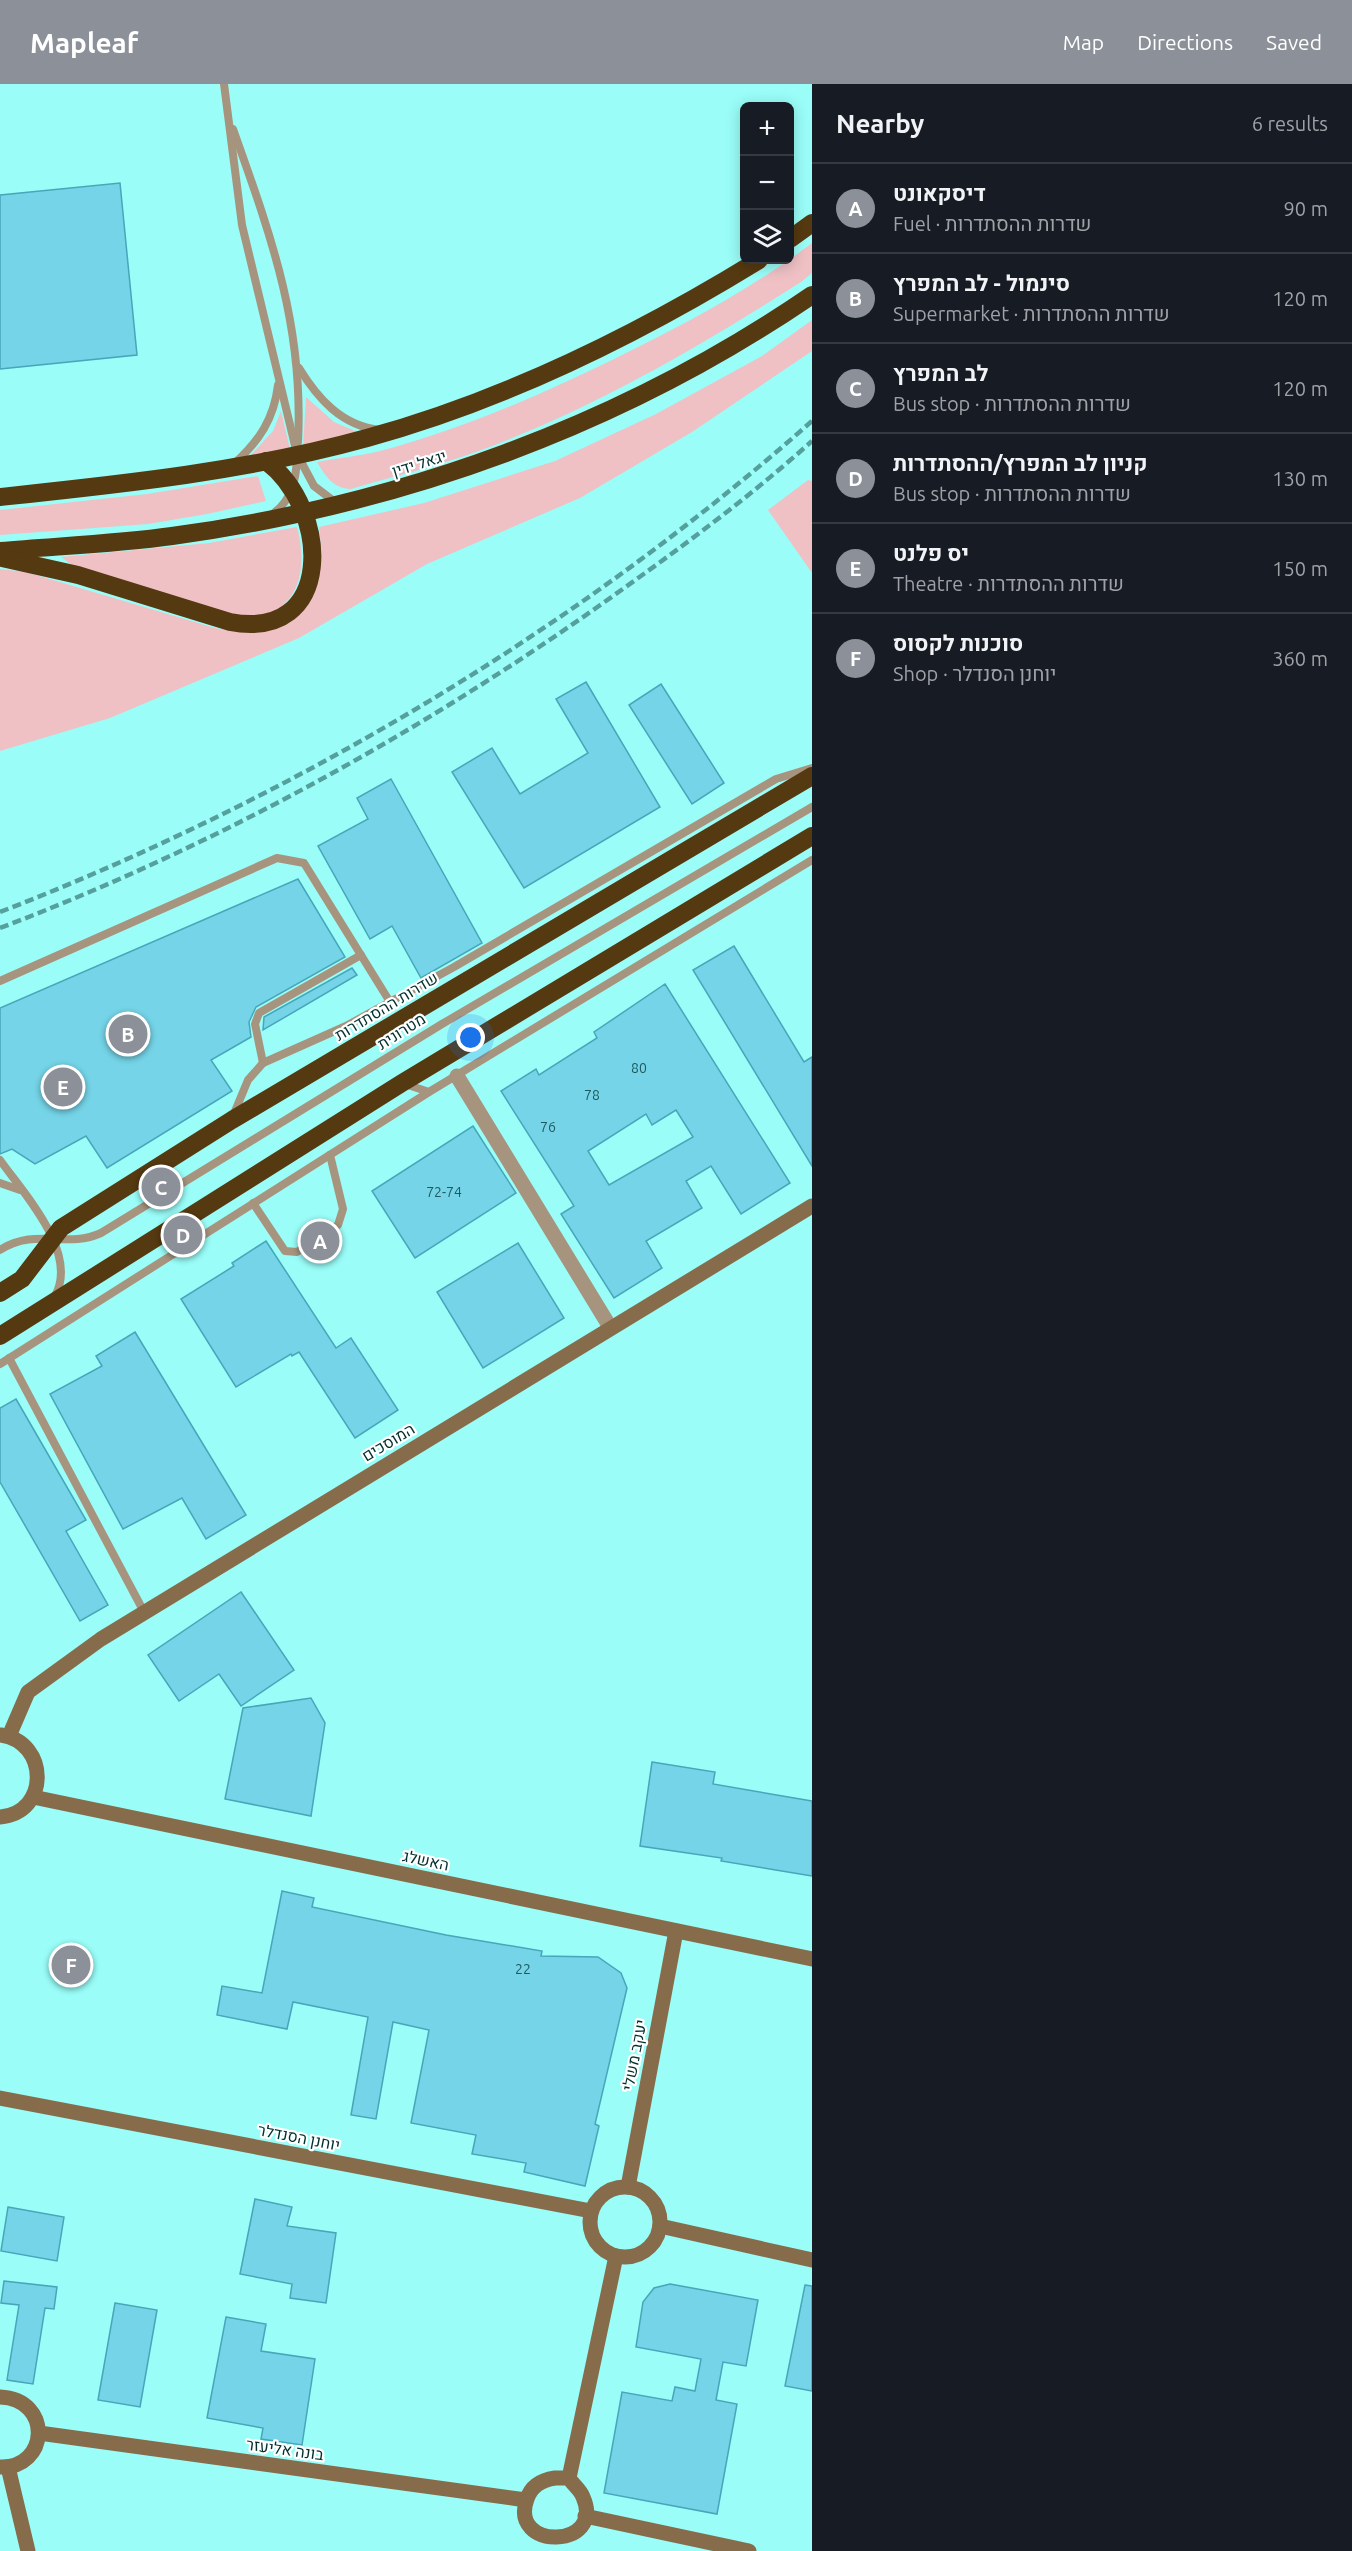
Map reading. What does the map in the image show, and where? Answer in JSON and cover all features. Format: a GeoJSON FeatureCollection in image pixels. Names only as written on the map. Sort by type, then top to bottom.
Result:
{"type":"FeatureCollection","features":[{"type":"Feature","properties":{"kind":"highway"},"geometry":{"type":"LineString","coordinates":[[794,236],[812,223]]}},
{"type":"Feature","properties":{"kind":"highway"},"geometry":{"type":"LineString","coordinates":[[0,497],[141,482],[266,461],[390,431],[536,378],[661,316],[752,264]]}},
{"type":"Feature","properties":{"kind":"highway","name":"יגאל ידין"},"geometry":{"type":"LineString","coordinates":[[0,551],[171,536],[261,521],[339,505],[441,477],[549,437],[700,362],[812,295]]}},
{"type":"Feature","properties":{"kind":"highway"},"geometry":{"type":"LineString","coordinates":[[0,557],[78,575],[230,622],[245,625],[260,623],[289,611],[299,601],[306,588],[313,560],[310,530],[305,512],[293,488],[266,461]]}},
{"type":"Feature","properties":{"kind":"highway","name":"שדרות ההסתדרות"},"geometry":{"type":"LineString","coordinates":[[0,1293],[22,1279],[42,1256],[61,1228],[232,1120],[812,776]]}},
{"type":"Feature","properties":{"kind":"highway"},"geometry":{"type":"LineString","coordinates":[[0,1336],[402,1083],[812,836]]}},
{"type":"Feature","properties":{"kind":"street"},"geometry":{"type":"LineString","coordinates":[[457,1076],[610,1327]]}},
{"type":"Feature","properties":{"kind":"street","name":"המוסכים"},"geometry":{"type":"LineString","coordinates":[[5,1735],[28,1692],[100,1639],[812,1206]]}},
{"type":"Feature","properties":{"kind":"street"},"geometry":{"type":"LineString","coordinates":[[0,1817],[17,1812],[33,1797],[38,1785],[36,1760],[21,1741],[5,1735]]}},
{"type":"Feature","properties":{"kind":"street","name":"האשלג"},"geometry":{"type":"LineString","coordinates":[[33,1797],[812,1959]]}},
{"type":"Feature","properties":{"kind":"street","name":"יעקב משלי"},"geometry":{"type":"LineString","coordinates":[[628,2187],[675,1931]]}},
{"type":"Feature","properties":{"kind":"street","name":"יוחנן הסנדלר"},"geometry":{"type":"LineString","coordinates":[[0,2098],[591,2211]]}},
{"type":"Feature","properties":{"kind":"street"},"geometry":{"type":"LineString","coordinates":[[628,2187],[644,2192],[655,2203],[660,2226],[654,2242],[641,2254],[616,2256],[607,2253],[593,2239],[590,2230],[591,2211],[595,2202],[609,2190],[628,2187]]}},
{"type":"Feature","properties":{"kind":"street"},"geometry":{"type":"LineString","coordinates":[[660,2226],[812,2260]]}},
{"type":"Feature","properties":{"kind":"street"},"geometry":{"type":"LineString","coordinates":[[569,2478],[546,2480],[537,2484],[526,2500],[526,2518],[530,2525],[551,2545],[569,2536],[581,2524],[585,2516],[584,2498],[569,2478],[616,2256]]}},
{"type":"Feature","properties":{"kind":"street"},"geometry":{"type":"LineString","coordinates":[[0,2397],[12,2398],[23,2403],[35,2416],[39,2433],[33,2452],[17,2465],[4,2467],[28,2551]]}},
{"type":"Feature","properties":{"kind":"street","name":"בונה אליעזר"},"geometry":{"type":"LineString","coordinates":[[39,2433],[526,2500]]}},
{"type":"Feature","properties":{"kind":"street"},"geometry":{"type":"LineString","coordinates":[[585,2516],[749,2551]]}},
{"type":"Feature","properties":{"kind":"lane"},"geometry":{"type":"LineString","coordinates":[[224,84],[242,225],[297,454],[314,486],[339,505]]}},
{"type":"Feature","properties":{"kind":"lane"},"geometry":{"type":"LineString","coordinates":[[228,112],[281,273],[298,367],[297,454],[293,488],[280,509],[261,521]]}},
{"type":"Feature","properties":{"kind":"lane"},"geometry":{"type":"LineString","coordinates":[[298,367],[320,400],[337,414],[374,429],[390,431]]}},
{"type":"Feature","properties":{"kind":"lane"},"geometry":{"type":"LineString","coordinates":[[230,467],[248,451],[268,424],[274,409],[279,379]]}},
{"type":"Feature","properties":{"kind":"lane"},"geometry":{"type":"LineString","coordinates":[[232,1120],[248,1080],[263,1063],[346,1026],[522,929],[776,779],[812,768]]}},
{"type":"Feature","properties":{"kind":"lane","name":"מטרונית"},"geometry":{"type":"LineString","coordinates":[[0,1250],[18,1240],[53,1237],[78,1241],[100,1233],[442,1024],[812,807]]}},
{"type":"Feature","properties":{"kind":"lane"},"geometry":{"type":"LineString","coordinates":[[0,981],[277,858],[304,863],[390,1002]]}},
{"type":"Feature","properties":{"kind":"lane"},"geometry":{"type":"LineString","coordinates":[[0,1364],[429,1092],[812,860]]}},
{"type":"Feature","properties":{"kind":"lane"},"geometry":{"type":"LineString","coordinates":[[263,1063],[255,1024],[259,1013],[361,955]]}},
{"type":"Feature","properties":{"kind":"lane"},"geometry":{"type":"LineString","coordinates":[[402,1083],[429,1092]]}},
{"type":"Feature","properties":{"kind":"lane"},"geometry":{"type":"LineString","coordinates":[[253,1203],[285,1251],[297,1252],[338,1225],[343,1209],[330,1155]]}},
{"type":"Feature","properties":{"kind":"lane"},"geometry":{"type":"LineString","coordinates":[[0,1160],[53,1237],[61,1255],[62,1273],[59,1290],[50,1305]]}},
{"type":"Feature","properties":{"kind":"lane"},"geometry":{"type":"LineString","coordinates":[[0,1182],[10,1184],[22,1192]]}},
{"type":"Feature","properties":{"kind":"lane"},"geometry":{"type":"LineString","coordinates":[[9,1358],[144,1612]]}},
{"type":"Feature","properties":{"kind":"shaded area"},"geometry":{"type":"Polygon","coordinates":[[[812,243],[812,273],[801,282],[682,354],[559,418],[458,458],[351,489],[331,481],[317,462],[372,453],[410,443],[498,411],[556,386],[690,320],[782,264],[794,264],[794,256],[812,243]]]}},
{"type":"Feature","properties":{"kind":"shaded area"},"geometry":{"type":"Polygon","coordinates":[[[812,320],[812,351],[692,432],[580,498],[427,564],[299,638],[110,718],[0,751],[0,569],[26,572],[215,628],[243,632],[266,631],[286,625],[301,614],[312,598],[318,578],[321,554],[319,527],[424,503],[555,461],[656,414],[762,356],[812,320]]]}},
{"type":"Feature","properties":{"kind":"shaded area"},"geometry":{"type":"Polygon","coordinates":[[[306,397],[334,422],[360,433],[303,447],[306,397]]]}},
{"type":"Feature","properties":{"kind":"shaded area"},"geometry":{"type":"Polygon","coordinates":[[[281,411],[290,449],[246,460],[273,431],[281,411]]]}},
{"type":"Feature","properties":{"kind":"shaded area"},"geometry":{"type":"Polygon","coordinates":[[[258,476],[266,501],[148,524],[0,535],[0,510],[147,494],[258,476]]]}},
{"type":"Feature","properties":{"kind":"shaded area"},"geometry":{"type":"Polygon","coordinates":[[[808,480],[812,481],[812,573],[768,510],[808,480]]]}},
{"type":"Feature","properties":{"kind":"shaded area"},"geometry":{"type":"Polygon","coordinates":[[[297,527],[301,560],[300,575],[295,589],[287,601],[276,610],[261,616],[236,617],[224,614],[76,568],[61,557],[209,543],[297,527]]]}},
{"type":"Feature","properties":{"kind":"building"},"geometry":{"type":"Polygon","coordinates":[[[120,183],[137,355],[0,369],[0,195],[120,183]]]}},
{"type":"Feature","properties":{"kind":"building"},"geometry":{"type":"Polygon","coordinates":[[[586,682],[660,807],[524,888],[452,772],[492,748],[520,794],[588,753],[556,699],[586,682]]]}},
{"type":"Feature","properties":{"kind":"building"},"geometry":{"type":"Polygon","coordinates":[[[661,684],[724,783],[692,804],[629,705],[661,684]]]}},
{"type":"Feature","properties":{"kind":"building"},"geometry":{"type":"Polygon","coordinates":[[[391,779],[482,943],[421,978],[392,926],[370,939],[318,846],[368,819],[357,798],[391,779]]]}},
{"type":"Feature","properties":{"kind":"building"},"geometry":{"type":"Polygon","coordinates":[[[298,879],[345,957],[256,1007],[249,1022],[251,1037],[211,1060],[232,1091],[107,1168],[86,1136],[35,1164],[12,1149],[0,1154],[0,1008],[298,879]]]}},
{"type":"Feature","properties":{"kind":"building"},"geometry":{"type":"Polygon","coordinates":[[[734,946],[804,1062],[812,1057],[812,1166],[693,970],[734,946]]]}},
{"type":"Feature","properties":{"kind":"building"},"geometry":{"type":"Polygon","coordinates":[[[352,968],[357,975],[263,1030],[264,1017],[352,968]]]}},
{"type":"Feature","properties":{"kind":"building"},"geometry":{"type":"Polygon","coordinates":[[[665,984],[790,1183],[741,1214],[711,1166],[686,1181],[702,1208],[646,1241],[662,1268],[614,1298],[561,1214],[574,1206],[501,1091],[536,1069],[539,1075],[597,1038],[594,1032],[665,984]],[[676,1110],[652,1125],[646,1114],[588,1151],[609,1185],[693,1137],[676,1110]]]}},
{"type":"Feature","properties":{"kind":"building"},"geometry":{"type":"Polygon","coordinates":[[[473,1126],[516,1193],[415,1258],[372,1191],[473,1126]]]}},
{"type":"Feature","properties":{"kind":"building"},"geometry":{"type":"Polygon","coordinates":[[[266,1241],[336,1348],[351,1338],[398,1410],[355,1438],[299,1352],[292,1356],[291,1354],[236,1387],[181,1299],[234,1266],[232,1263],[266,1241]]]}},
{"type":"Feature","properties":{"kind":"building"},"geometry":{"type":"Polygon","coordinates":[[[518,1243],[564,1318],[483,1368],[437,1292],[518,1243]]]}},
{"type":"Feature","properties":{"kind":"building"},"geometry":{"type":"Polygon","coordinates":[[[135,1332],[246,1515],[206,1539],[182,1498],[123,1529],[50,1394],[102,1366],[96,1356],[135,1332]]]}},
{"type":"Feature","properties":{"kind":"building"},"geometry":{"type":"Polygon","coordinates":[[[16,1399],[86,1520],[66,1531],[108,1605],[80,1621],[0,1482],[0,1408],[16,1399]]]}},
{"type":"Feature","properties":{"kind":"building"},"geometry":{"type":"Polygon","coordinates":[[[241,1592],[294,1670],[241,1706],[219,1674],[179,1701],[148,1655],[241,1592]]]}},
{"type":"Feature","properties":{"kind":"building"},"geometry":{"type":"Polygon","coordinates":[[[311,1698],[325,1723],[311,1816],[225,1799],[243,1708],[311,1698]]]}},
{"type":"Feature","properties":{"kind":"building"},"geometry":{"type":"Polygon","coordinates":[[[652,1762],[715,1772],[713,1784],[812,1801],[812,1876],[721,1861],[722,1858],[640,1846],[652,1762]]]}},
{"type":"Feature","properties":{"kind":"building"},"geometry":{"type":"Polygon","coordinates":[[[282,1891],[314,1898],[312,1907],[446,1935],[542,1951],[541,1956],[598,1957],[621,1973],[627,1988],[595,2124],[599,2126],[585,2186],[524,2172],[526,2163],[472,2154],[476,2135],[411,2123],[429,2030],[393,2022],[376,2119],[351,2115],[368,2017],[293,2002],[287,2029],[217,2015],[222,1986],[262,1993],[282,1891]]]}},
{"type":"Feature","properties":{"kind":"building"},"geometry":{"type":"Polygon","coordinates":[[[255,2199],[292,2207],[287,2226],[336,2233],[326,2303],[290,2298],[292,2284],[240,2274],[255,2199]]]}},
{"type":"Feature","properties":{"kind":"building"},"geometry":{"type":"Polygon","coordinates":[[[8,2207],[64,2217],[57,2261],[1,2251],[8,2207]]]}},
{"type":"Feature","properties":{"kind":"building"},"geometry":{"type":"Polygon","coordinates":[[[4,2281],[57,2287],[54,2309],[45,2308],[33,2384],[7,2380],[19,2305],[1,2303],[4,2281]]]}},
{"type":"Feature","properties":{"kind":"building"},"geometry":{"type":"Polygon","coordinates":[[[670,2284],[758,2300],[746,2366],[723,2362],[716,2400],[737,2404],[717,2514],[604,2493],[622,2392],[672,2401],[675,2387],[695,2391],[701,2359],[636,2347],[643,2302],[654,2288],[670,2284]]]}},
{"type":"Feature","properties":{"kind":"building"},"geometry":{"type":"Polygon","coordinates":[[[805,2285],[812,2286],[812,2391],[785,2386],[805,2285]]]}},
{"type":"Feature","properties":{"kind":"building"},"geometry":{"type":"Polygon","coordinates":[[[115,2303],[157,2310],[140,2407],[98,2400],[115,2303]]]}},
{"type":"Feature","properties":{"kind":"building"},"geometry":{"type":"Polygon","coordinates":[[[226,2317],[266,2324],[261,2351],[315,2359],[302,2445],[261,2439],[263,2428],[207,2418],[226,2317]]]}},
{"type":"Feature","properties":{"kind":"railway"},"geometry":{"type":"LineString","coordinates":[[0,912],[109,867],[217,817],[323,762],[427,702],[529,638],[627,570],[722,497],[812,421]]}},
{"type":"Feature","properties":{"kind":"railway"},"geometry":{"type":"LineString","coordinates":[[0,928],[79,897],[233,826],[382,745],[526,656],[596,608],[707,527],[812,441]]}},
{"type":"Feature","properties":{"kind":"place","name":"סינמול - לב המפרץ"},"geometry":{"type":"Point","coordinates":[128,1034]}},
{"type":"Feature","properties":{"kind":"place","name":"יס פלנט"},"geometry":{"type":"Point","coordinates":[63,1087]}},
{"type":"Feature","properties":{"kind":"place","name":"לב המפרץ"},"geometry":{"type":"Point","coordinates":[161,1187]}},
{"type":"Feature","properties":{"kind":"place","name":"קניון לב המפרץ/ההסתדרות"},"geometry":{"type":"Point","coordinates":[183,1235]}},
{"type":"Feature","properties":{"kind":"place","name":"דיסקאונט"},"geometry":{"type":"Point","coordinates":[320,1241]}},
{"type":"Feature","properties":{"kind":"place","name":"סוכנות לקסוס"},"geometry":{"type":"Point","coordinates":[71,1965]}}]}
